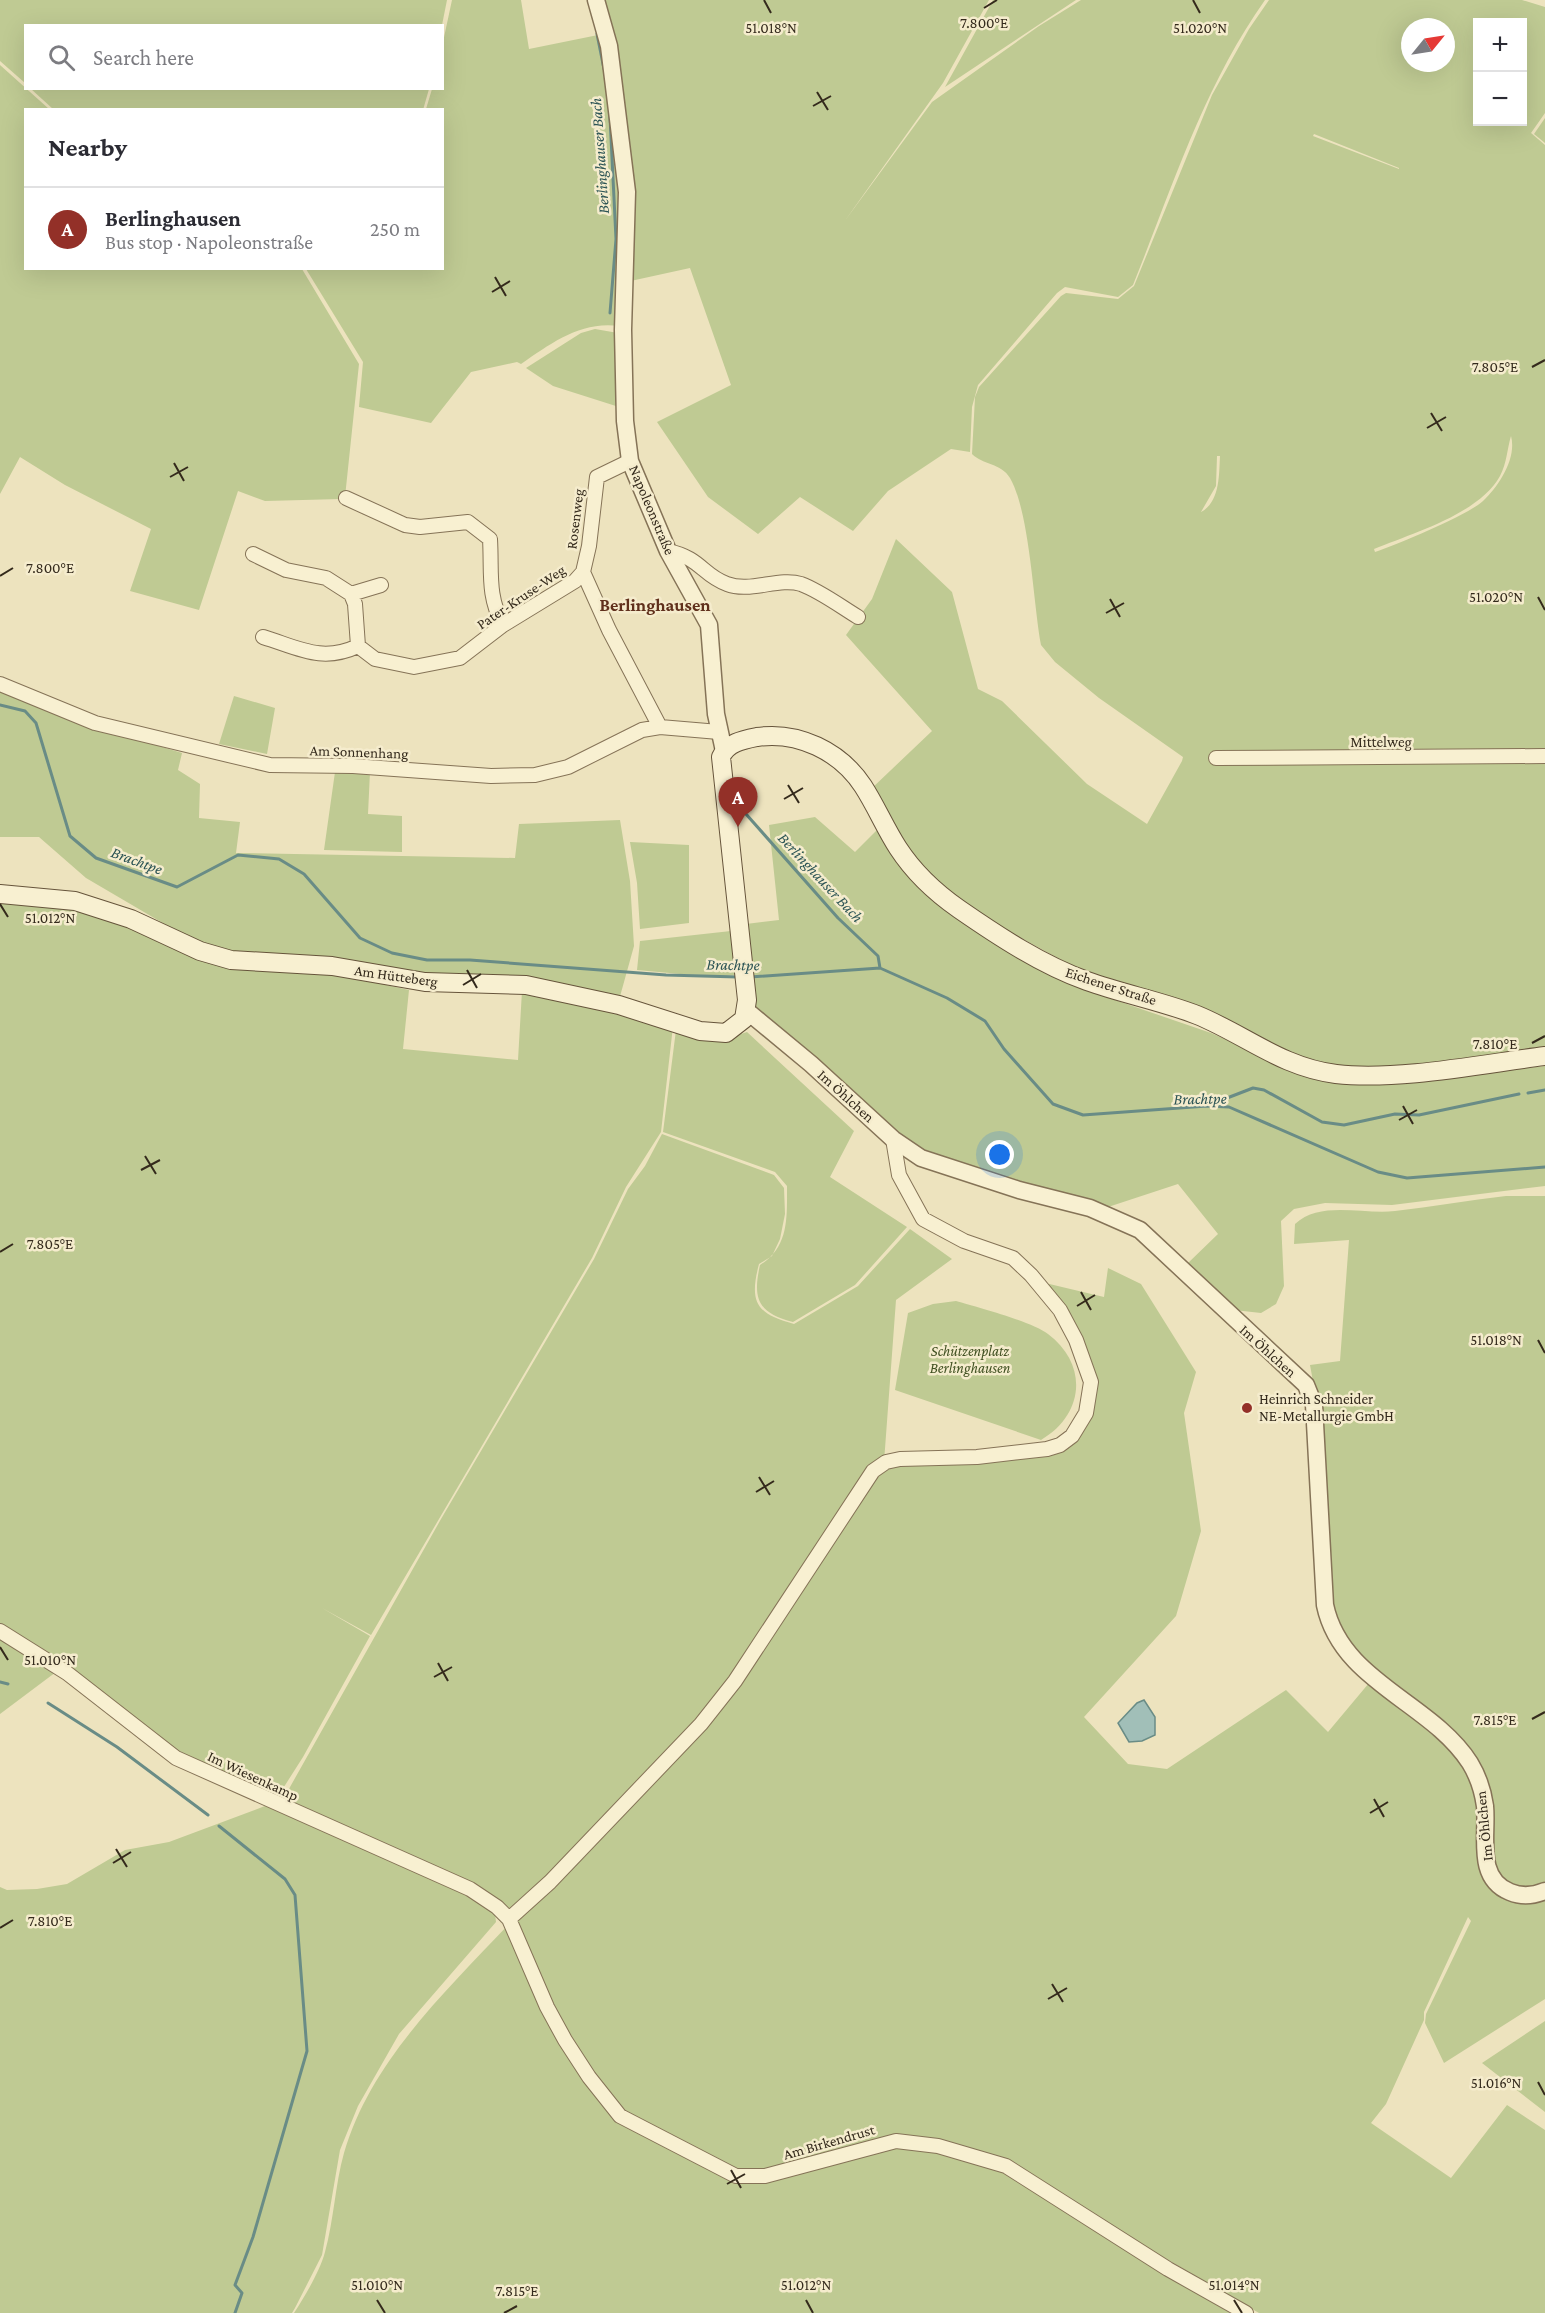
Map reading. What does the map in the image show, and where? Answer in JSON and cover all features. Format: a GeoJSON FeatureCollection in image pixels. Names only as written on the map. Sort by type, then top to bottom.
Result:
{"type":"FeatureCollection","features":[{"type":"Feature","properties":{"kind":"main road","name":"Eichener Straße"},"geometry":{"type":"LineString","coordinates":[[724,751],[744,740],[769,736],[793,737],[817,745],[857,778],[907,859],[957,908],[1058,969],[1088,981],[1197,1015],[1263,1051],[1297,1065],[1338,1074],[1372,1076],[1545,1056]]}},
{"type":"Feature","properties":{"kind":"main road","name":"Napoleonstraße"},"geometry":{"type":"LineString","coordinates":[[724,751],[721,757],[722,776],[747,1003]]}},
{"type":"Feature","properties":{"kind":"main road","name":"Am Hütteberg"},"geometry":{"type":"LineString","coordinates":[[0,894],[75,901],[142,923],[200,951],[231,960],[332,966],[425,982],[526,985],[619,1005],[714,1034],[734,1029],[744,1019],[747,1003]]}},
{"type":"Feature","properties":{"kind":"street","name":"Napoleonstraße"},"geometry":{"type":"LineString","coordinates":[[596,0],[609,46],[627,192],[622,330],[625,421],[630,461],[668,551],[711,632],[719,732],[724,751]]}},
{"type":"Feature","properties":{"kind":"street","name":"Rosenweg"},"geometry":{"type":"LineString","coordinates":[[630,461],[597,477],[589,546],[583,572],[609,630],[660,728]]}},
{"type":"Feature","properties":{"kind":"street"},"geometry":{"type":"LineString","coordinates":[[346,498],[405,525],[468,522],[476,526],[490,539],[493,572],[490,588],[503,625]]}},
{"type":"Feature","properties":{"kind":"street"},"geometry":{"type":"LineString","coordinates":[[668,551],[685,555],[699,563],[716,579],[730,586],[800,584],[858,617]]}},
{"type":"Feature","properties":{"kind":"street"},"geometry":{"type":"LineString","coordinates":[[253,554],[286,570],[327,578],[351,594],[355,604],[358,646],[342,653],[326,656],[263,637]]}},
{"type":"Feature","properties":{"kind":"street","name":"Pater-Kruse-Weg"},"geometry":{"type":"LineString","coordinates":[[358,646],[375,659],[414,668],[460,658],[503,625],[575,582],[583,572]]}},
{"type":"Feature","properties":{"kind":"street"},"geometry":{"type":"LineString","coordinates":[[351,594],[381,585]]}},
{"type":"Feature","properties":{"kind":"street","name":"Am Sonnenhang"},"geometry":{"type":"LineString","coordinates":[[0,684],[95,723],[270,765],[353,766],[491,776],[534,775],[560,771],[642,730],[660,728],[719,732]]}},
{"type":"Feature","properties":{"kind":"street","name":"Mittelweg"},"geometry":{"type":"LineString","coordinates":[[1216,758],[1545,756]]}},
{"type":"Feature","properties":{"kind":"street","name":"Im Öhlchen"},"geometry":{"type":"LineString","coordinates":[[747,1003],[893,1139],[921,1158],[1019,1190],[1090,1208],[1140,1230],[1306,1385],[1314,1405],[1324,1597],[1329,1626],[1359,1666],[1446,1736],[1470,1764],[1479,1782],[1485,1806],[1487,1864],[1497,1884],[1519,1896],[1534,1895],[1545,1891]]}},
{"type":"Feature","properties":{"kind":"street"},"geometry":{"type":"LineString","coordinates":[[509,1919],[550,1882],[701,1724],[735,1681],[873,1471],[886,1462],[900,1459],[977,1458],[1047,1449],[1060,1445],[1079,1427],[1086,1413],[1091,1382],[1076,1340],[1060,1310],[1031,1275],[1013,1258],[964,1241],[923,1219],[900,1175],[893,1139]]}},
{"type":"Feature","properties":{"kind":"street","name":"Im Wiesenkamp"},"geometry":{"type":"LineString","coordinates":[[0,1631],[67,1674],[176,1758],[471,1889],[497,1907],[509,1919]]}},
{"type":"Feature","properties":{"kind":"street","name":"Am Birkendrust"},"geometry":{"type":"LineString","coordinates":[[509,1919],[546,2007],[589,2078],[620,2116],[736,2176],[765,2176],[896,2141],[938,2146],[1006,2166],[1168,2269],[1246,2313]]}},
{"type":"Feature","properties":{"kind":"green space"},"geometry":{"type":"Polygon","coordinates":[[[0,0],[447,0],[442,24],[24,24],[24,82],[0,61],[0,0]]]}},
{"type":"Feature","properties":{"kind":"green space"},"geometry":{"type":"Polygon","coordinates":[[[452,0],[521,0],[529,49],[603,34],[625,192],[619,326],[605,325],[579,330],[555,341],[521,364],[517,362],[471,372],[431,423],[359,407],[363,362],[307,270],[444,270],[444,108],[426,108],[432,90],[444,90],[444,37],[452,0]]]}},
{"type":"Feature","properties":{"kind":"green space"},"geometry":{"type":"Polygon","coordinates":[[[600,0],[989,0],[943,83],[844,222],[932,102],[1039,26],[1081,0],[1265,0],[1243,33],[1207,102],[1133,285],[1118,297],[1065,287],[1057,293],[978,385],[972,407],[970,452],[951,449],[888,491],[853,531],[800,497],[758,534],[708,497],[657,422],[731,385],[690,268],[626,282],[630,192],[600,0]]]}},
{"type":"Feature","properties":{"kind":"green space"},"geometry":{"type":"Polygon","coordinates":[[[993,0],[1076,0],[945,87],[993,0]]]}},
{"type":"Feature","properties":{"kind":"green space"},"geometry":{"type":"Polygon","coordinates":[[[1269,0],[1522,0],[1545,7],[1545,113],[1531,133],[1545,145],[1545,1053],[1446,1067],[1337,1070],[1089,975],[951,900],[904,853],[870,790],[932,731],[846,635],[872,599],[896,539],[952,592],[978,689],[1002,701],[1087,784],[1147,824],[1182,761],[1183,757],[1099,698],[1055,662],[1041,645],[1026,535],[1017,493],[1010,478],[1002,469],[972,454],[975,397],[979,387],[1061,296],[1066,293],[1118,299],[1134,286],[1212,95],[1249,29],[1269,0]],[[1314,134],[1313,136],[1399,169],[1399,168],[1314,134]],[[1511,436],[1500,476],[1477,501],[1444,521],[1374,549],[1375,552],[1448,521],[1483,501],[1495,488],[1509,462],[1511,436]],[[1217,456],[1216,486],[1201,512],[1212,502],[1215,495],[1219,479],[1220,456],[1217,456]]]}},
{"type":"Feature","properties":{"kind":"green space"},"geometry":{"type":"Polygon","coordinates":[[[0,65],[24,87],[24,90],[28,90],[48,108],[24,108],[24,270],[303,270],[359,364],[345,497],[265,501],[238,491],[199,610],[130,591],[151,529],[65,485],[20,457],[0,494],[0,65]]]}},
{"type":"Feature","properties":{"kind":"green space"},"geometry":{"type":"Polygon","coordinates":[[[32,90],[429,90],[424,108],[52,108],[32,90]]]}},
{"type":"Feature","properties":{"kind":"green space"},"geometry":{"type":"Polygon","coordinates":[[[1545,118],[1545,143],[1534,134],[1545,118]]]}},
{"type":"Feature","properties":{"kind":"green space"},"geometry":{"type":"Polygon","coordinates":[[[595,329],[618,333],[619,407],[553,386],[526,368],[581,333],[595,329]]]}},
{"type":"Feature","properties":{"kind":"green space"},"geometry":{"type":"Polygon","coordinates":[[[0,687],[93,726],[182,753],[178,770],[200,784],[199,818],[240,822],[236,853],[515,858],[519,824],[620,820],[630,881],[634,946],[619,1000],[474,978],[246,955],[190,939],[86,878],[39,837],[0,837],[0,687]]]}},
{"type":"Feature","properties":{"kind":"green space"},"geometry":{"type":"Polygon","coordinates":[[[234,696],[275,708],[267,754],[219,744],[234,696]]]}},
{"type":"Feature","properties":{"kind":"green space"},"geometry":{"type":"Polygon","coordinates":[[[335,772],[370,772],[368,814],[402,816],[402,852],[324,850],[335,772]]]}},
{"type":"Feature","properties":{"kind":"green space"},"geometry":{"type":"Polygon","coordinates":[[[815,817],[855,852],[883,824],[897,855],[1013,951],[1080,988],[1211,1033],[1295,1070],[1371,1085],[1545,1066],[1545,1186],[1392,1205],[1325,1203],[1294,1209],[1281,1221],[1284,1286],[1276,1304],[1261,1313],[1234,1310],[1187,1264],[1218,1234],[1178,1184],[1105,1208],[924,1153],[896,1135],[753,1008],[746,924],[779,920],[769,825],[815,817]]]}},
{"type":"Feature","properties":{"kind":"green space"},"geometry":{"type":"Polygon","coordinates":[[[630,842],[689,845],[689,923],[640,929],[637,883],[630,842]]]}},
{"type":"Feature","properties":{"kind":"green space"},"geometry":{"type":"Polygon","coordinates":[[[0,902],[74,907],[180,947],[322,971],[409,990],[403,1049],[518,1060],[522,991],[673,1026],[661,1132],[626,1187],[592,1258],[371,1635],[322,1608],[370,1636],[303,1757],[275,1801],[178,1756],[0,1626],[0,902]]]}},
{"type":"Feature","properties":{"kind":"green space"},"geometry":{"type":"Polygon","coordinates":[[[731,931],[737,975],[713,977],[637,970],[640,941],[731,931]]]}},
{"type":"Feature","properties":{"kind":"green space"},"geometry":{"type":"Polygon","coordinates":[[[676,1030],[726,1039],[747,1032],[854,1131],[830,1177],[907,1227],[855,1285],[793,1322],[772,1314],[766,1309],[758,1296],[757,1287],[760,1265],[776,1250],[784,1231],[787,1186],[775,1172],[663,1132],[676,1030]]]}},
{"type":"Feature","properties":{"kind":"green space"},"geometry":{"type":"Polygon","coordinates":[[[662,1134],[774,1175],[784,1188],[785,1214],[780,1239],[772,1256],[759,1264],[756,1277],[755,1288],[758,1304],[771,1316],[794,1324],[858,1286],[910,1229],[952,1259],[896,1300],[884,1462],[734,1681],[549,1882],[510,1909],[476,1887],[281,1803],[441,1519],[594,1259],[628,1189],[645,1166],[662,1134]]]}},
{"type":"Feature","properties":{"kind":"green space"},"geometry":{"type":"Polygon","coordinates":[[[1506,1196],[1545,1196],[1545,1888],[1533,1901],[1538,1902],[1545,1897],[1545,1999],[1444,2063],[1425,2023],[1426,2014],[1471,1921],[1468,1917],[1424,2012],[1424,2020],[1386,2104],[1371,2123],[1451,2178],[1507,2105],[1545,2130],[1545,2313],[1259,2313],[1007,2166],[917,2137],[765,2173],[753,2172],[711,2159],[624,2111],[601,2086],[571,2042],[547,1995],[516,1923],[702,1726],[875,1473],[887,1466],[1045,1453],[1081,1433],[1090,1419],[1096,1382],[1041,1282],[1104,1297],[1108,1268],[1141,1284],[1196,1372],[1184,1413],[1201,1531],[1176,1616],[1084,1717],[1128,1764],[1167,1769],[1286,1690],[1328,1732],[1369,1683],[1358,1654],[1333,1618],[1319,1414],[1310,1365],[1340,1361],[1349,1240],[1294,1244],[1295,1224],[1317,1212],[1329,1210],[1383,1212],[1506,1196]]]}},
{"type":"Feature","properties":{"kind":"green space","name":"Schützenplatz Berlinghausen"},"geometry":{"type":"Polygon","coordinates":[[[956,1301],[1041,1329],[1061,1346],[1070,1360],[1075,1375],[1076,1389],[1073,1404],[1055,1430],[1041,1440],[895,1390],[908,1313],[933,1304],[956,1301]]]}},
{"type":"Feature","properties":{"kind":"green space"},"geometry":{"type":"Polygon","coordinates":[[[0,1638],[56,1672],[0,1714],[0,1638]]]}},
{"type":"Feature","properties":{"kind":"green space"},"geometry":{"type":"Polygon","coordinates":[[[265,1806],[483,1900],[495,1914],[496,1922],[399,2034],[358,2106],[340,2150],[322,2255],[295,2308],[292,2313],[0,2313],[0,1887],[7,1890],[37,1889],[67,1884],[125,1850],[169,1842],[265,1806]]]}},
{"type":"Feature","properties":{"kind":"green space"},"geometry":{"type":"Polygon","coordinates":[[[509,1924],[541,2008],[617,2118],[703,2167],[740,2179],[767,2183],[897,2143],[1005,2169],[1230,2313],[294,2313],[323,2259],[344,2153],[356,2120],[372,2088],[413,2029],[509,1924]]]}},
{"type":"Feature","properties":{"kind":"green space"},"geometry":{"type":"Polygon","coordinates":[[[1545,2021],[1545,2112],[1482,2063],[1545,2021]]]}},
{"type":"Feature","properties":{"kind":"water"},"geometry":{"type":"Polygon","coordinates":[[[1144,1700],[1155,1717],[1155,1735],[1142,1741],[1129,1742],[1118,1723],[1137,1703],[1144,1700]]]}},
{"type":"Feature","properties":{"kind":"waterway","name":"Berlinghauser Bach"},"geometry":{"type":"LineString","coordinates":[[597,34],[604,69]]}},
{"type":"Feature","properties":{"kind":"waterway","name":"Berlinghauser Bach"},"geometry":{"type":"LineString","coordinates":[[610,117],[616,239],[610,313]]}},
{"type":"Feature","properties":{"kind":"waterway","name":"Brachtpe"},"geometry":{"type":"LineString","coordinates":[[0,705],[25,711],[36,723],[70,836],[96,858],[177,887],[238,855],[279,859],[304,874],[360,938],[392,953],[427,960],[470,960],[666,975],[738,977]]}},
{"type":"Feature","properties":{"kind":"waterway","name":"Berlinghauser Bach"},"geometry":{"type":"LineString","coordinates":[[738,805],[838,918],[878,956],[880,968]]}},
{"type":"Feature","properties":{"kind":"waterway","name":"Brachtpe"},"geometry":{"type":"LineString","coordinates":[[750,977],[880,968],[947,998],[985,1021],[1004,1049],[1053,1104],[1083,1115],[1207,1106],[1229,1107],[1378,1172],[1407,1178],[1545,1167]]}},
{"type":"Feature","properties":{"kind":"waterway"},"geometry":{"type":"LineString","coordinates":[[1209,1105],[1253,1088],[1264,1090],[1322,1122],[1344,1125],[1395,1114],[1419,1115],[1519,1094]]}},
{"type":"Feature","properties":{"kind":"waterway"},"geometry":{"type":"LineString","coordinates":[[1528,1093],[1545,1090]]}},
{"type":"Feature","properties":{"kind":"waterway"},"geometry":{"type":"LineString","coordinates":[[0,1682],[8,1684]]}},
{"type":"Feature","properties":{"kind":"waterway"},"geometry":{"type":"LineString","coordinates":[[48,1703],[117,1747],[208,1815]]}},
{"type":"Feature","properties":{"kind":"waterway"},"geometry":{"type":"LineString","coordinates":[[219,1826],[285,1879],[295,1895],[307,2051],[253,2237],[235,2285],[242,2293],[235,2313]]}},
{"type":"Feature","properties":{"kind":"place","name":"Berlinghausen"},"geometry":{"type":"Point","coordinates":[738,827]}},
{"type":"Feature","properties":{"kind":"place","name":"Heinrich Schneider NE-Metallurgie GmbH"},"geometry":{"type":"Point","coordinates":[1247,1408]}},
{"type":"Feature","properties":{"kind":"district","name":"Berlinghausen"},"geometry":{"type":"Point","coordinates":[655,605]}}]}
